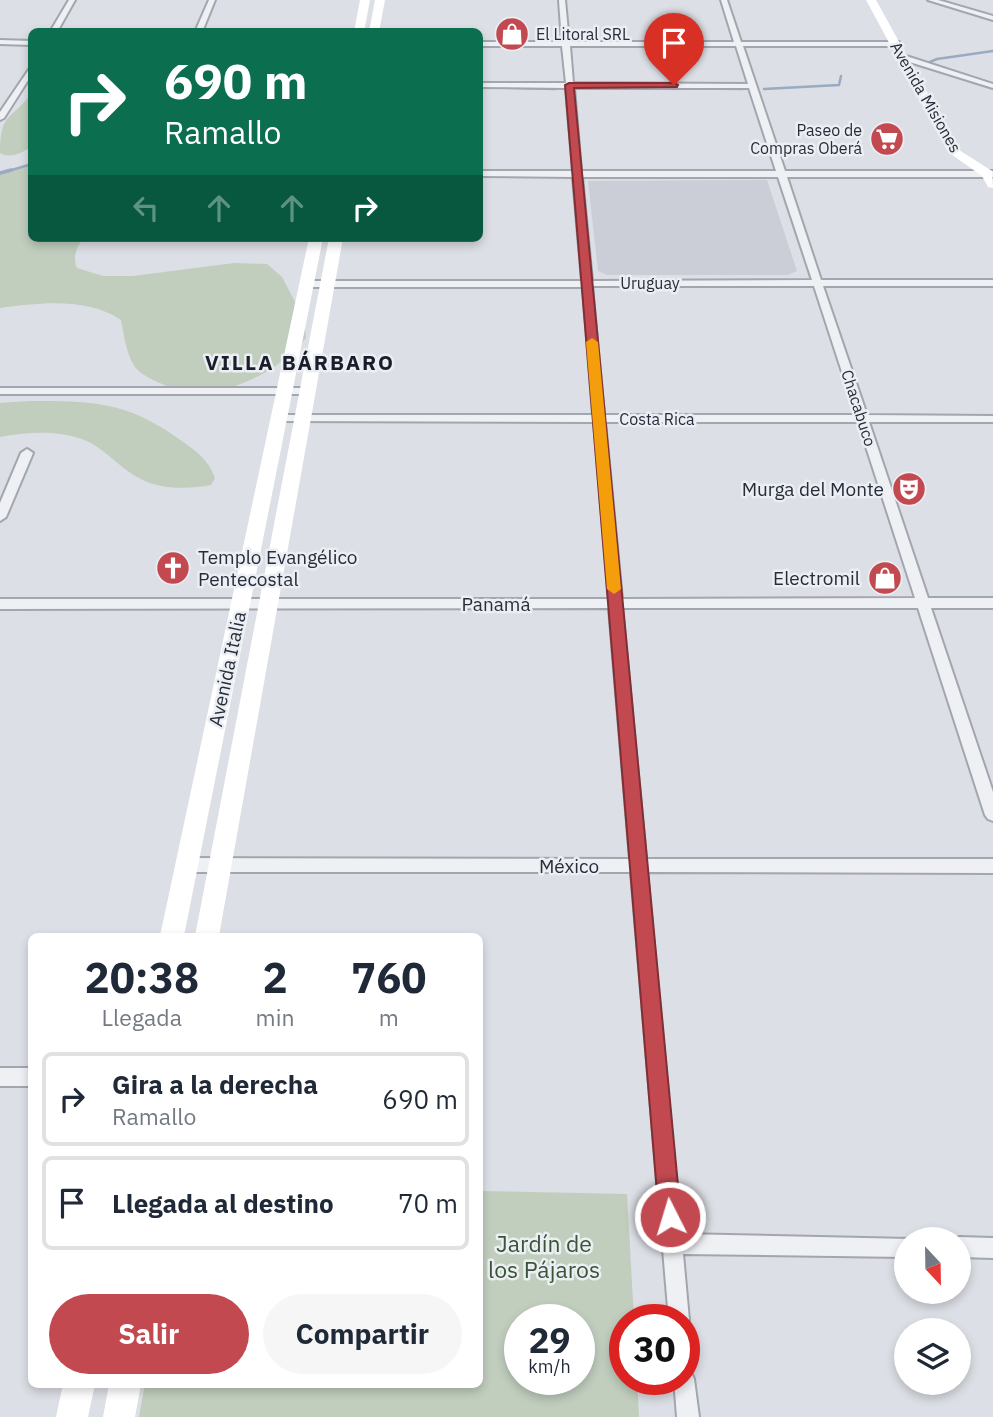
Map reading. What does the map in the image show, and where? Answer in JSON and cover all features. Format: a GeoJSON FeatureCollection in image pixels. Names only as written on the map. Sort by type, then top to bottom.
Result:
{"type":"FeatureCollection","features":[{"type":"Feature","properties":{"kind":"main road"},"geometry":{"type":"LineString","coordinates":[[360,28],[365,0]]}},
{"type":"Feature","properties":{"kind":"main road"},"geometry":{"type":"LineString","coordinates":[[375,28],[380,0]]}},
{"type":"Feature","properties":{"kind":"main road","name":"Avenida Misiones"},"geometry":{"type":"LineString","coordinates":[[871,0],[954,152],[992,176]]}},
{"type":"Feature","properties":{"kind":"main road","name":"Avenida Italia"},"geometry":{"type":"LineString","coordinates":[[173,933],[315,242]]}},
{"type":"Feature","properties":{"kind":"main road","name":"Avenida Italia"},"geometry":{"type":"LineString","coordinates":[[209,933],[335,242]]}},
{"type":"Feature","properties":{"kind":"main road"},"geometry":{"type":"LineString","coordinates":[[72,1417],[78,1388]]}},
{"type":"Feature","properties":{"kind":"main road"},"geometry":{"type":"LineString","coordinates":[[119,1417],[124,1388]]}},
{"type":"Feature","properties":{"kind":"street"},"geometry":{"type":"LineString","coordinates":[[55,28],[72,0]]}},
{"type":"Feature","properties":{"kind":"street"},"geometry":{"type":"LineString","coordinates":[[200,28],[212,0]]}},
{"type":"Feature","properties":{"kind":"street"},"geometry":{"type":"LineString","coordinates":[[562,0],[678,1304]]}},
{"type":"Feature","properties":{"kind":"street","name":"Chacabuco"},"geometry":{"type":"LineString","coordinates":[[724,0],[993,815]]}},
{"type":"Feature","properties":{"kind":"street"},"geometry":{"type":"LineString","coordinates":[[931,0],[993,18]]}},
{"type":"Feature","properties":{"kind":"street"},"geometry":{"type":"LineString","coordinates":[[979,14],[993,6]]}},
{"type":"Feature","properties":{"kind":"street"},"geometry":{"type":"LineString","coordinates":[[0,43],[28,43]]}},
{"type":"Feature","properties":{"kind":"street"},"geometry":{"type":"LineString","coordinates":[[483,44],[896,44]]}},
{"type":"Feature","properties":{"kind":"street"},"geometry":{"type":"LineString","coordinates":[[903,58],[993,86]]}},
{"type":"Feature","properties":{"kind":"street"},"geometry":{"type":"LineString","coordinates":[[0,118],[4,103],[28,72]]}},
{"type":"Feature","properties":{"kind":"street"},"geometry":{"type":"LineString","coordinates":[[483,85],[752,86]]}},
{"type":"Feature","properties":{"kind":"street"},"geometry":{"type":"LineString","coordinates":[[483,174],[992,176]]}},
{"type":"Feature","properties":{"kind":"street","name":"Uruguay"},"geometry":{"type":"LineString","coordinates":[[307,284],[993,283]]}},
{"type":"Feature","properties":{"kind":"street"},"geometry":{"type":"LineString","coordinates":[[0,391],[308,391]]}},
{"type":"Feature","properties":{"kind":"street","name":"Costa Rica"},"geometry":{"type":"LineString","coordinates":[[279,418],[993,419]]}},
{"type":"Feature","properties":{"kind":"street"},"geometry":{"type":"LineString","coordinates":[[0,517],[27,453]]}},
{"type":"Feature","properties":{"kind":"street","name":"Panamá"},"geometry":{"type":"LineString","coordinates":[[0,604],[993,603]]}},
{"type":"Feature","properties":{"kind":"street","name":"México"},"geometry":{"type":"LineString","coordinates":[[187,866],[993,866]]}},
{"type":"Feature","properties":{"kind":"street"},"geometry":{"type":"LineString","coordinates":[[0,1077],[28,1077]]}},
{"type":"Feature","properties":{"kind":"street"},"geometry":{"type":"LineString","coordinates":[[672,1244],[894,1247]]}},
{"type":"Feature","properties":{"kind":"street"},"geometry":{"type":"LineString","coordinates":[[971,1247],[993,1248]]}},
{"type":"Feature","properties":{"kind":"street"},"geometry":{"type":"LineString","coordinates":[[686,1395],[688,1417]]}},
{"type":"Feature","properties":{"kind":"shaded area"},"geometry":{"type":"Polygon","coordinates":[[[767,180],[797,271],[788,275],[607,275],[598,271],[588,181],[767,180]]]}},
{"type":"Feature","properties":{"kind":"green space"},"geometry":{"type":"Polygon","coordinates":[[[28,98],[28,149],[20,153],[4,155],[0,153],[0,140],[4,124],[28,98]]]}},
{"type":"Feature","properties":{"kind":"green space"},"geometry":{"type":"Polygon","coordinates":[[[28,167],[28,242],[81,242],[76,252],[77,268],[103,276],[133,276],[234,263],[267,264],[282,277],[304,319],[306,338],[272,369],[258,376],[228,388],[193,394],[171,388],[138,370],[127,350],[121,320],[108,313],[62,304],[0,308],[0,173],[28,167]]]}},
{"type":"Feature","properties":{"kind":"green space"},"geometry":{"type":"Polygon","coordinates":[[[0,403],[90,403],[125,410],[142,417],[160,426],[196,452],[205,460],[215,478],[211,485],[203,486],[175,488],[157,485],[133,475],[98,447],[82,439],[41,433],[0,437],[0,403]]]}},
{"type":"Feature","properties":{"kind":"green space","name":"Jardín de los Pájaros"},"geometry":{"type":"Polygon","coordinates":[[[483,1191],[627,1194],[633,1304],[609,1304],[609,1395],[638,1395],[639,1417],[139,1417],[144,1388],[483,1388],[483,1191]]]}},
{"type":"Feature","properties":{"kind":"waterway"},"geometry":{"type":"LineString","coordinates":[[925,64],[937,59],[993,51]]}},
{"type":"Feature","properties":{"kind":"waterway"},"geometry":{"type":"LineString","coordinates":[[764,89],[839,85],[841,76]]}},
{"type":"Feature","properties":{"kind":"waterway"},"geometry":{"type":"LineString","coordinates":[[483,87],[555,89]]}},
{"type":"Feature","properties":{"kind":"waterway"},"geometry":{"type":"LineString","coordinates":[[582,88],[614,88]]}},
{"type":"Feature","properties":{"kind":"waterway"},"geometry":{"type":"LineString","coordinates":[[652,88],[742,89]]}},
{"type":"Feature","properties":{"kind":"waterway"},"geometry":{"type":"LineString","coordinates":[[5,172],[28,165]]}},
{"type":"Feature","properties":{"kind":"waterway"},"geometry":{"type":"LineString","coordinates":[[0,173],[11,170]]}},
{"type":"Feature","properties":{"kind":"slow traffic"},"geometry":{"type":"LineString","coordinates":[[592,342],[614,589]]}},
{"type":"Feature","properties":{"kind":"place","name":"El Litoral SRL"},"geometry":{"type":"Point","coordinates":[512,34]}},
{"type":"Feature","properties":{"kind":"place","name":"Paseo de Compras Oberá"},"geometry":{"type":"Point","coordinates":[887,139]}},
{"type":"Feature","properties":{"kind":"place","name":"Murga del Monte"},"geometry":{"type":"Point","coordinates":[909,489]}},
{"type":"Feature","properties":{"kind":"place","name":"Templo Evangélico Pentecostal"},"geometry":{"type":"Point","coordinates":[173,568]}},
{"type":"Feature","properties":{"kind":"place","name":"Electromil"},"geometry":{"type":"Point","coordinates":[885,578]}},
{"type":"Feature","properties":{"kind":"district","name":"VILLA BÁRBARO"},"geometry":{"type":"Point","coordinates":[300,362]}},
{"type":"Feature","properties":{"kind":"route"},"geometry":{"type":"LineString","coordinates":[[670,1217],[569,85],[674,85]]}}]}
